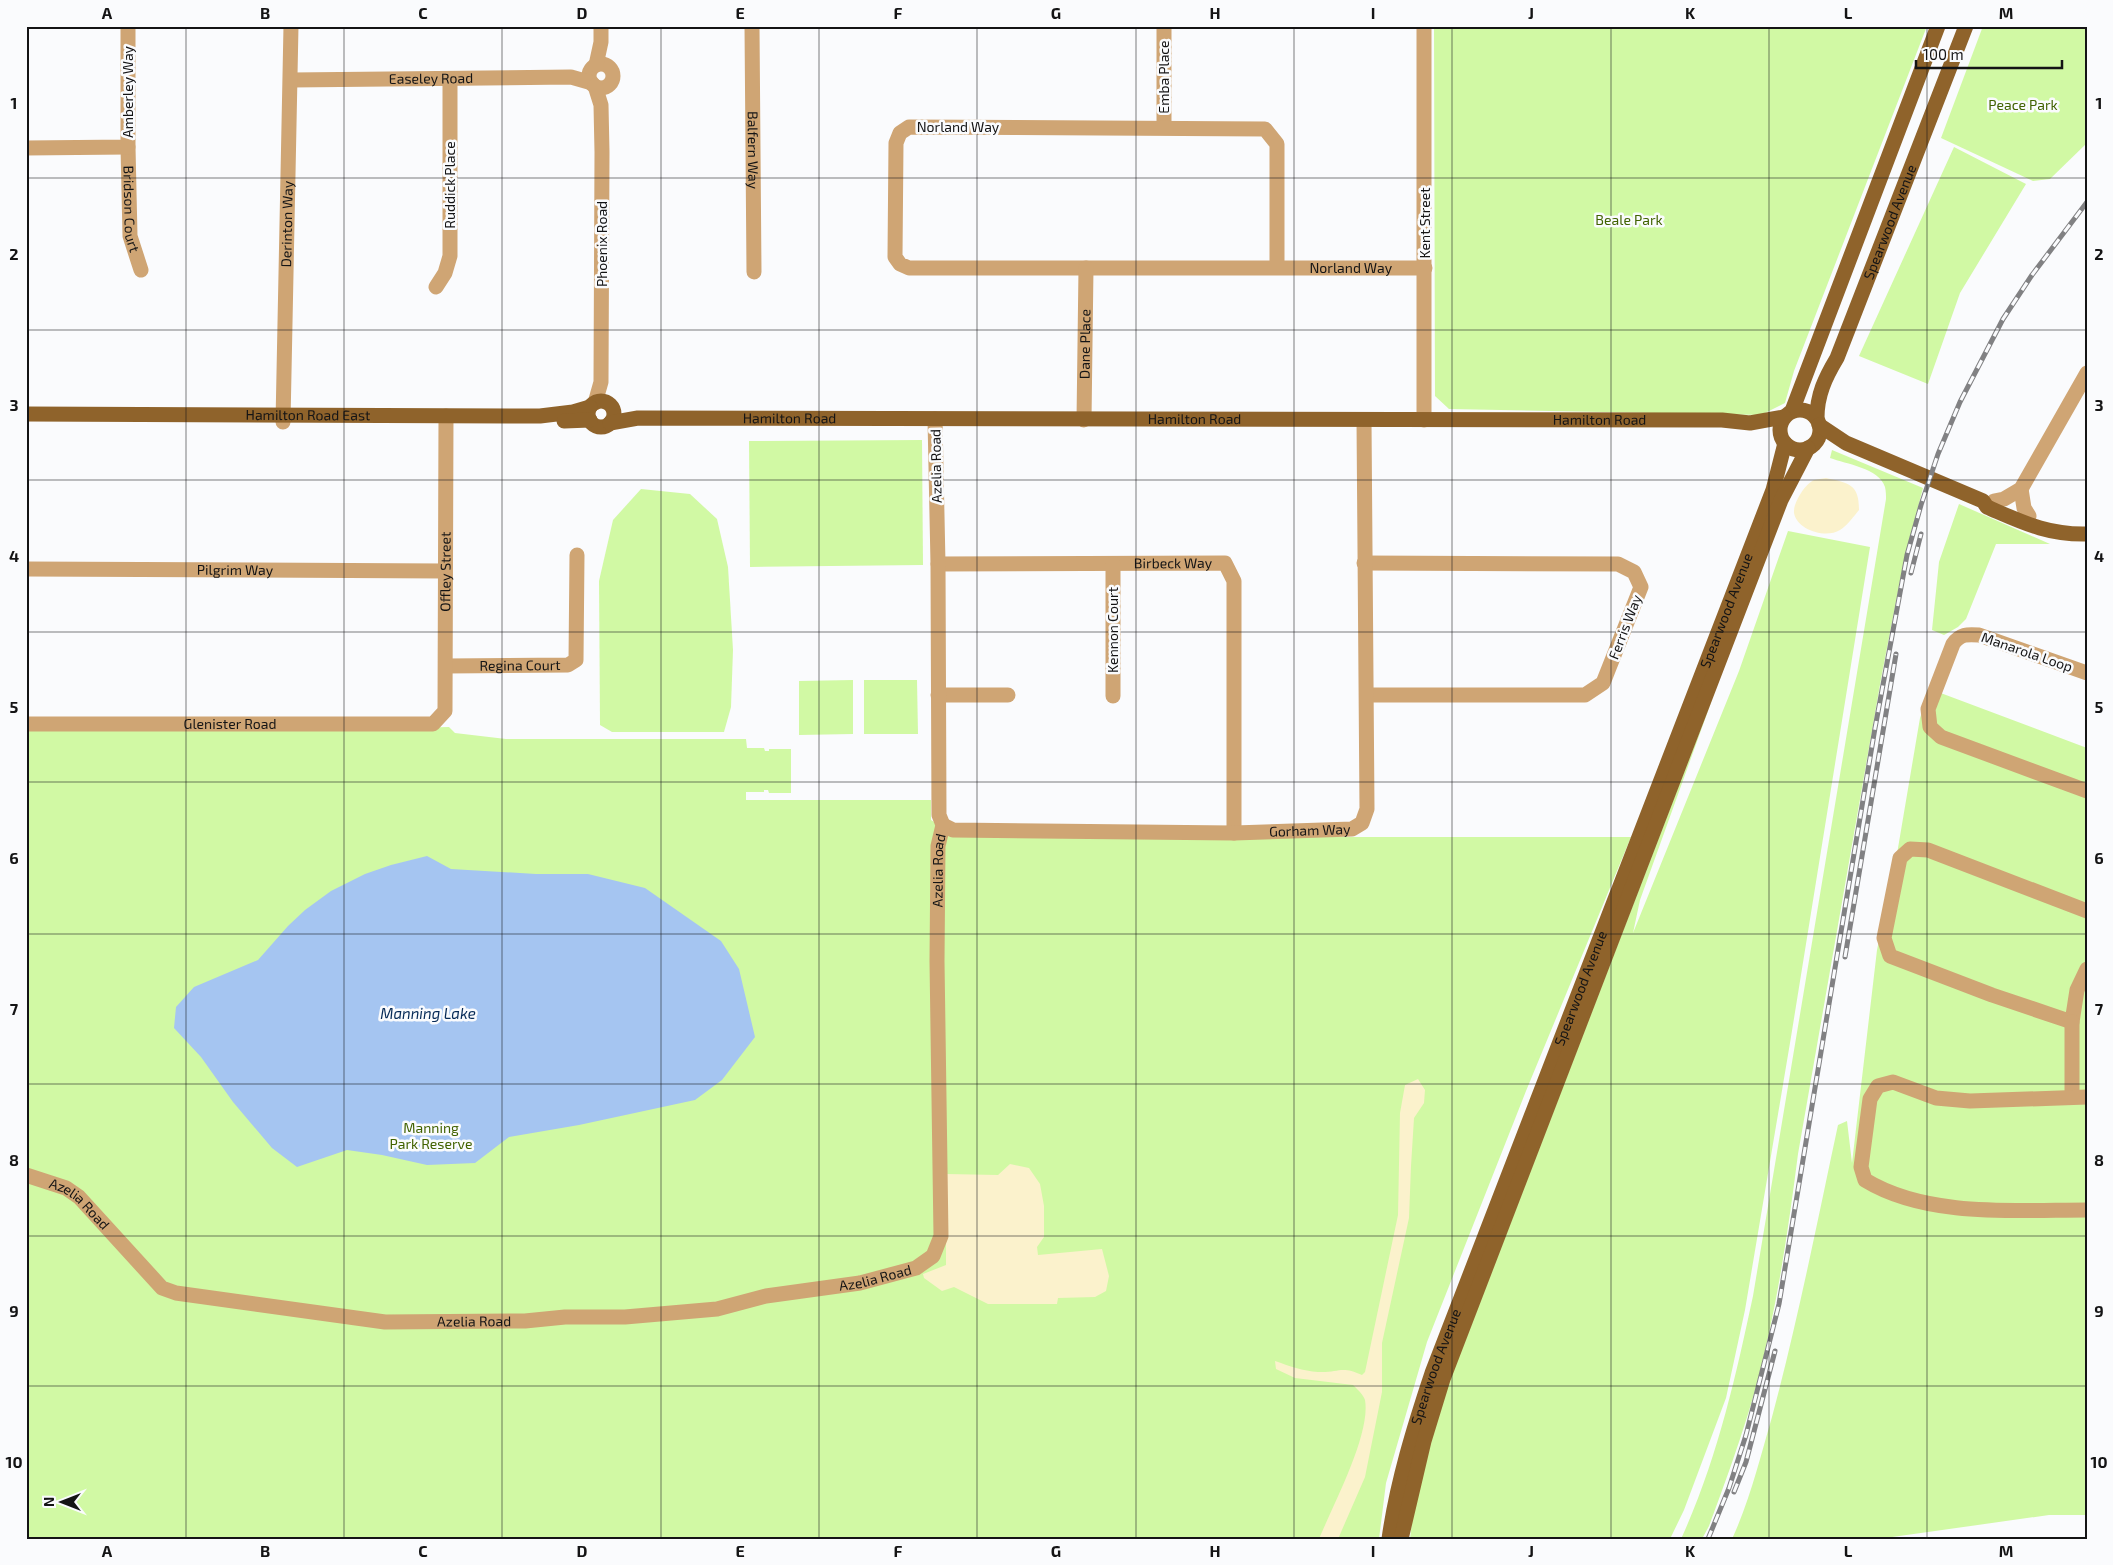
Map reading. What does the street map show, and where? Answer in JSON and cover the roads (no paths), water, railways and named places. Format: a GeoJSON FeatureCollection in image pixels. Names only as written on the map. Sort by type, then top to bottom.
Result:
{"type":"FeatureCollection","features":[{"type":"Feature","properties":{"kind":"main road","name":"Spearwood Avenue"},"geometry":{"type":"LineString","coordinates":[[1788,414],[1938,26]]}},
{"type":"Feature","properties":{"kind":"main road","name":"Spearwood Avenue"},"geometry":{"type":"LineString","coordinates":[[1818,422],[1817,398],[1840,349],[1966,26]]}},
{"type":"Feature","properties":{"kind":"main road","name":"Hamilton Road"},"geometry":{"type":"LineString","coordinates":[[599,408],[614,416],[610,424],[638,418],[1722,420],[1750,423],[1788,414]]}},
{"type":"Feature","properties":{"kind":"main road","name":"Hamilton Road"},"geometry":{"type":"LineString","coordinates":[[599,408],[638,418]]}},
{"type":"Feature","properties":{"kind":"main road","name":"Hamilton Road East"},"geometry":{"type":"LineString","coordinates":[[26,414],[445,419],[599,408]]}},
{"type":"Feature","properties":{"kind":"main road"},"geometry":{"type":"LineString","coordinates":[[1846,443],[1812,444],[1796,449],[1783,440],[1781,424],[1788,414],[1797,410],[1808,411],[1818,422],[1846,443],[2029,516],[2056,525],[2087,526]]}},
{"type":"Feature","properties":{"kind":"main road","name":"Hamilton Road East"},"geometry":{"type":"LineString","coordinates":[[26,422],[283,418]]}},
{"type":"Feature","properties":{"kind":"main road"},"geometry":{"type":"LineString","coordinates":[[1812,444],[1818,422]]}},
{"type":"Feature","properties":{"kind":"main road","name":"Hamilton Road"},"geometry":{"type":"LineString","coordinates":[[1750,423],[1783,440]]}},
{"type":"Feature","properties":{"kind":"main road","name":"Spearwood Avenue"},"geometry":{"type":"LineString","coordinates":[[1388,1539],[1412,1436],[1432,1373],[1773,490],[1783,440]]}},
{"type":"Feature","properties":{"kind":"main road","name":"Spearwood Avenue"},"geometry":{"type":"LineString","coordinates":[[1401,1539],[1424,1441],[1443,1379],[1782,500],[1812,444]]}},
{"type":"Feature","properties":{"kind":"main road"},"geometry":{"type":"LineString","coordinates":[[1988,501],[1987,507],[2042,530],[2065,534],[2087,534]]}},
{"type":"Feature","properties":{"kind":"street","name":"Amberley Way"},"geometry":{"type":"LineString","coordinates":[[26,148],[128,147],[128,26]]}},
{"type":"Feature","properties":{"kind":"street","name":"Derinton Way"},"geometry":{"type":"LineString","coordinates":[[283,418],[291,26]]}},
{"type":"Feature","properties":{"kind":"street"},"geometry":{"type":"LineString","coordinates":[[599,66],[613,76],[599,84],[589,77],[599,66],[601,26]]}},
{"type":"Feature","properties":{"kind":"street","name":"Balfern Way"},"geometry":{"type":"LineString","coordinates":[[752,26],[754,272]]}},
{"type":"Feature","properties":{"kind":"street","name":"Emba Place"},"geometry":{"type":"LineString","coordinates":[[1164,26],[1164,127]]}},
{"type":"Feature","properties":{"kind":"street","name":"Kent Street"},"geometry":{"type":"LineString","coordinates":[[1424,26],[1424,420]]}},
{"type":"Feature","properties":{"kind":"street","name":"Easeley Road"},"geometry":{"type":"LineString","coordinates":[[571,77],[599,66]]}},
{"type":"Feature","properties":{"kind":"street","name":"Easeley Road"},"geometry":{"type":"LineString","coordinates":[[291,80],[571,77],[599,84]]}},
{"type":"Feature","properties":{"kind":"street","name":"Ruddick Place"},"geometry":{"type":"LineString","coordinates":[[436,288],[445,273],[450,256],[450,79]]}},
{"type":"Feature","properties":{"kind":"street","name":"Phoenix Road"},"geometry":{"type":"LineString","coordinates":[[599,84],[601,105],[601,382],[599,408]]}},
{"type":"Feature","properties":{"kind":"street","name":"Norland Way"},"geometry":{"type":"LineString","coordinates":[[1278,268],[1277,144],[1265,129],[909,127],[900,133],[896,143],[896,256],[900,264],[909,268],[1086,268],[1278,268],[1425,268]]}},
{"type":"Feature","properties":{"kind":"street","name":"Bridson Court"},"geometry":{"type":"LineString","coordinates":[[128,147],[130,236],[140,270]]}},
{"type":"Feature","properties":{"kind":"street","name":"Dane Place"},"geometry":{"type":"LineString","coordinates":[[1084,420],[1086,268]]}},
{"type":"Feature","properties":{"kind":"street"},"geometry":{"type":"LineString","coordinates":[[2029,516],[2021,499],[2021,489],[2087,373]]}},
{"type":"Feature","properties":{"kind":"street","name":"Offley Street"},"geometry":{"type":"LineString","coordinates":[[433,724],[445,711],[445,419]]}},
{"type":"Feature","properties":{"kind":"street","name":"Azelia Road"},"geometry":{"type":"LineString","coordinates":[[26,1175],[66,1188],[79,1197],[162,1288],[176,1293],[385,1322],[525,1321],[565,1317],[625,1317],[717,1309],[766,1296],[852,1285],[916,1268],[933,1256],[941,1236],[937,922],[938,846],[943,825],[939,815],[938,564],[935,419]]}},
{"type":"Feature","properties":{"kind":"street","name":"Gorham Way"},"geometry":{"type":"LineString","coordinates":[[943,825],[953,830],[1234,833],[1352,829],[1362,822],[1367,809],[1364,420]]}},
{"type":"Feature","properties":{"kind":"street"},"geometry":{"type":"LineString","coordinates":[[1988,501],[2004,499],[2021,489]]}},
{"type":"Feature","properties":{"kind":"street","name":"Regina Court"},"geometry":{"type":"LineString","coordinates":[[446,666],[568,665],[576,660],[577,555]]}},
{"type":"Feature","properties":{"kind":"street","name":"Birbeck Way"},"geometry":{"type":"LineString","coordinates":[[938,564],[1224,563],[1234,581],[1234,833]]}},
{"type":"Feature","properties":{"kind":"street","name":"Ferris Way"},"geometry":{"type":"LineString","coordinates":[[1364,563],[1618,564],[1634,572],[1641,587],[1603,683],[1585,695],[1367,695]]}},
{"type":"Feature","properties":{"kind":"street","name":"Kennon Court"},"geometry":{"type":"LineString","coordinates":[[1114,564],[1114,696]]}},
{"type":"Feature","properties":{"kind":"street","name":"Pilgrim Way"},"geometry":{"type":"LineString","coordinates":[[26,569],[444,571]]}},
{"type":"Feature","properties":{"kind":"street","name":"Manarola Loop"},"geometry":{"type":"LineString","coordinates":[[2087,673],[1979,635],[1968,634],[1959,636],[1953,644],[1928,709],[1930,727],[1941,737],[2087,791]]}},
{"type":"Feature","properties":{"kind":"street"},"geometry":{"type":"LineString","coordinates":[[938,695],[1008,695]]}},
{"type":"Feature","properties":{"kind":"street","name":"Glenister Road"},"geometry":{"type":"LineString","coordinates":[[26,724],[433,724]]}},
{"type":"Feature","properties":{"kind":"street"},"geometry":{"type":"LineString","coordinates":[[2072,1022],[1992,995],[1890,956],[1884,938],[1900,858],[1910,849],[1928,850],[2087,911]]}},
{"type":"Feature","properties":{"kind":"street"},"geometry":{"type":"LineString","coordinates":[[2087,969],[2077,990],[2072,1022],[2080,1097],[1970,1101],[1936,1098],[1893,1082],[1878,1086],[1870,1100],[1861,1167],[1865,1180],[1878,1188],[1930,1204],[1976,1210],[2087,1210]]}},
{"type":"Feature","properties":{"kind":"water","name":"Manning Lake"},"geometry":{"type":"Polygon","coordinates":[[[427,856],[451,869],[536,874],[588,874],[645,888],[721,941],[739,969],[755,1037],[722,1080],[695,1100],[579,1125],[509,1137],[475,1163],[427,1165],[382,1155],[347,1150],[297,1167],[272,1148],[233,1102],[201,1057],[174,1028],[176,1007],[194,987],[258,960],[288,926],[305,910],[331,891],[365,874],[427,856]]]}},
{"type":"Feature","properties":{"kind":"railway"},"geometry":{"type":"LineString","coordinates":[[1708,1539],[1729,1488],[1746,1435],[1779,1304],[1875,728],[1907,555],[1921,505],[1938,454],[1960,402],[2003,319],[2032,275],[2087,202]]}},
{"type":"Feature","properties":{"kind":"railway"},"geometry":{"type":"LineString","coordinates":[[1911,573],[1921,534]]}},
{"type":"Feature","properties":{"kind":"railway"},"geometry":{"type":"LineString","coordinates":[[1845,957],[1896,654]]}},
{"type":"Feature","properties":{"kind":"railway"},"geometry":{"type":"LineString","coordinates":[[1734,1492],[1746,1462],[1775,1351]]}},
{"type":"Feature","properties":{"kind":"park label","name":"Peace Park"},"geometry":{"type":"Point","coordinates":[2023,105]}},
{"type":"Feature","properties":{"kind":"park label","name":"Beale Park"},"geometry":{"type":"Point","coordinates":[1629,220]}},
{"type":"Feature","properties":{"kind":"park label","name":"Manning Park Reserve"},"geometry":{"type":"Point","coordinates":[431,1136]}}]}
